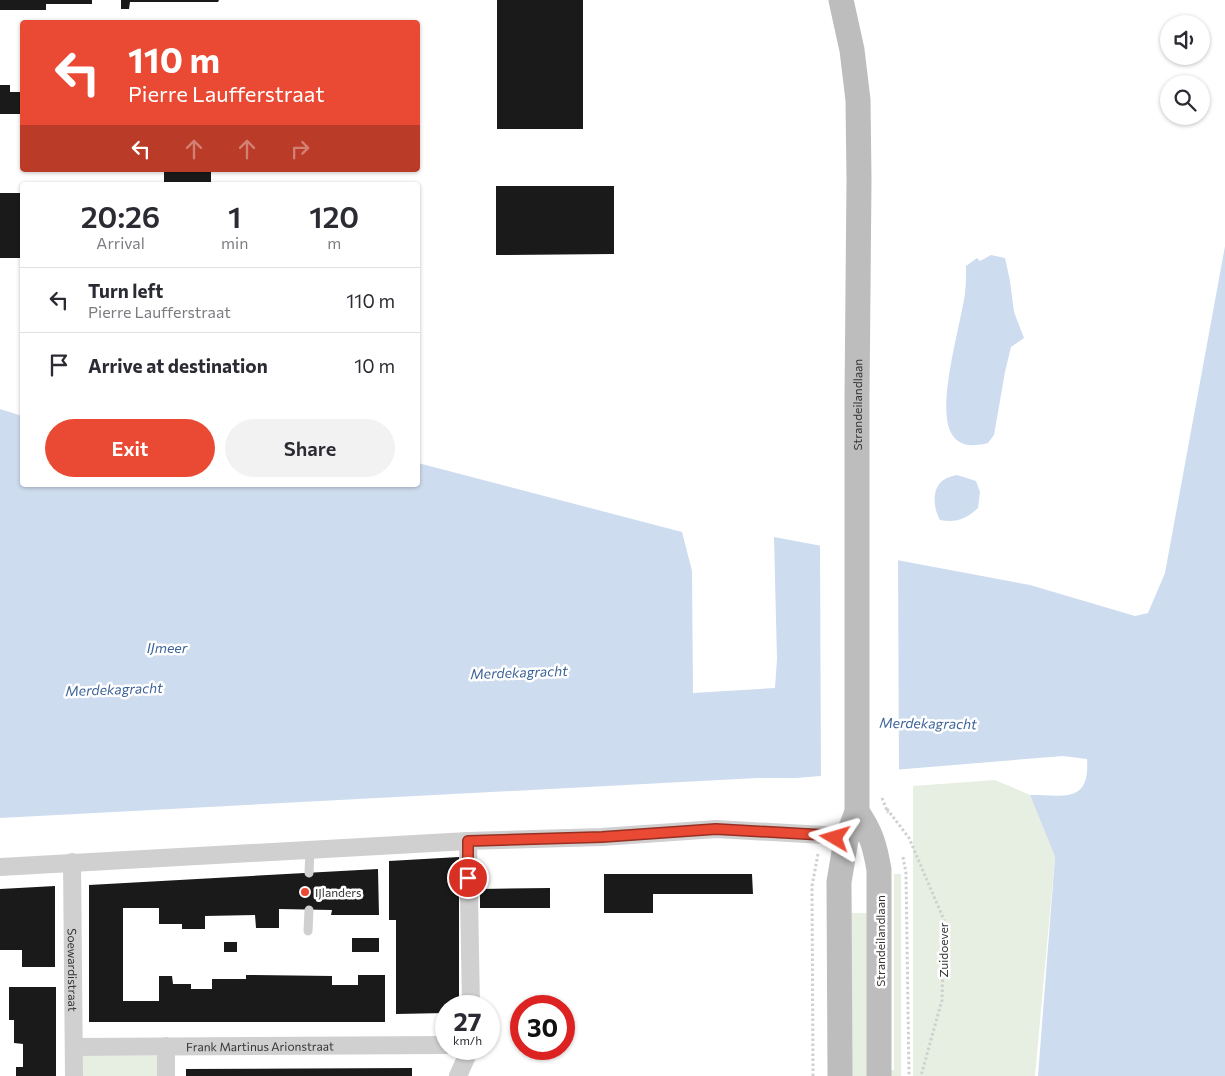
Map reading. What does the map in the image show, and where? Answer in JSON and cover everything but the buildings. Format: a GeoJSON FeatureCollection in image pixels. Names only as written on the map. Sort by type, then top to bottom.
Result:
{"type":"FeatureCollection","features":[{"type":"Feature","properties":{"kind":"street","name":"Strandeilandlaan"},"geometry":{"type":"LineString","coordinates":[[840,1076],[839,882],[846,840],[857,812],[859,179],[858,100],[852,50],[841,0]]}},
{"type":"Feature","properties":{"kind":"street","name":"Strandeilandlaan"},"geometry":{"type":"LineString","coordinates":[[857,812],[866,825],[875,845],[879,870],[880,1076]]}},
{"type":"Feature","properties":{"kind":"street"},"geometry":{"type":"LineString","coordinates":[[0,867],[468,841],[602,837],[716,829],[824,835],[846,840]]}},
{"type":"Feature","properties":{"kind":"street"},"geometry":{"type":"LineString","coordinates":[[468,841],[471,995]]}},
{"type":"Feature","properties":{"kind":"street","name":"Soewardistraat"},"geometry":{"type":"LineString","coordinates":[[72,862],[74,1076]]}},
{"type":"Feature","properties":{"kind":"street","name":"Frank Martinus Arionstraat"},"geometry":{"type":"LineString","coordinates":[[74,1047],[435,1045]]}},
{"type":"Feature","properties":{"kind":"street"},"geometry":{"type":"LineString","coordinates":[[166,1046],[166,1076]]}},
{"type":"Feature","properties":{"kind":"street"},"geometry":{"type":"LineString","coordinates":[[458,1076],[465,1060]]}},
{"type":"Feature","properties":{"kind":"lane"},"geometry":{"type":"LineString","coordinates":[[309,872],[310,850]]}},
{"type":"Feature","properties":{"kind":"lane"},"geometry":{"type":"LineString","coordinates":[[308,931],[309,910]]}},
{"type":"Feature","properties":{"kind":"path","name":"Zuidoever"},"geometry":{"type":"LineString","coordinates":[[885,805],[909,838],[944,920],[942,1000],[921,1076]]}},
{"type":"Feature","properties":{"kind":"shaded area"},"geometry":{"type":"Polygon","coordinates":[[[995,780],[1030,795],[1055,857],[1035,1076],[913,1076],[913,786],[995,780]]]}},
{"type":"Feature","properties":{"kind":"shaded area"},"geometry":{"type":"Polygon","coordinates":[[[894,874],[901,874],[901,1076],[884,1076],[884,1070],[894,1070],[894,874]]]}},
{"type":"Feature","properties":{"kind":"shaded area"},"geometry":{"type":"Polygon","coordinates":[[[844,913],[873,913],[873,1076],[844,1076],[844,913]]]}},
{"type":"Feature","properties":{"kind":"shaded area"},"geometry":{"type":"Polygon","coordinates":[[[80,1056],[160,1056],[160,1076],[80,1076],[80,1056]]]}},
{"type":"Feature","properties":{"kind":"water","name":"IJmeer"},"geometry":{"type":"Polygon","coordinates":[[[1225,246],[1225,1076],[1038,1076],[1055,857],[1030,795],[1064,795],[1072,794],[1079,790],[1084,784],[1087,773],[1087,759],[1063,756],[796,778],[757,778],[0,818],[0,409],[20,415],[20,487],[420,487],[420,464],[682,532],[692,571],[693,693],[775,688],[777,659],[774,537],[1030,585],[1135,616],[1148,613],[1165,573],[1225,246]]]}},
{"type":"Feature","properties":{"kind":"water"},"geometry":{"type":"Polygon","coordinates":[[[991,255],[1005,258],[1014,312],[1024,338],[1011,347],[994,435],[988,443],[969,445],[961,443],[953,436],[948,424],[946,408],[947,388],[965,293],[966,266],[977,258],[980,261],[991,255]]]}},
{"type":"Feature","properties":{"kind":"water"},"geometry":{"type":"Polygon","coordinates":[[[957,475],[976,481],[980,492],[978,508],[960,519],[951,521],[940,520],[936,510],[935,492],[940,483],[945,479],[957,475]]]}},
{"type":"Feature","properties":{"kind":"pier"},"geometry":{"type":"Polygon","coordinates":[[[820,543],[898,557],[899,772],[821,778],[820,543]]]}},
{"type":"Feature","properties":{"kind":"place","name":"IJlanders"},"geometry":{"type":"Point","coordinates":[305,892]}},
{"type":"Feature","properties":{"kind":"route"},"geometry":{"type":"LineString","coordinates":[[468,878],[468,841],[602,837],[716,829],[824,835],[835,838]]}},
{"type":"Feature","properties":{"kind":"water label","name":"Merdekagracht"},"geometry":{"type":"Point","coordinates":[519,672]}},
{"type":"Feature","properties":{"kind":"water label","name":"Merdekagracht"},"geometry":{"type":"Point","coordinates":[114,689]}},
{"type":"Feature","properties":{"kind":"water label","name":"Merdekagracht"},"geometry":{"type":"Point","coordinates":[928,723]}}]}
